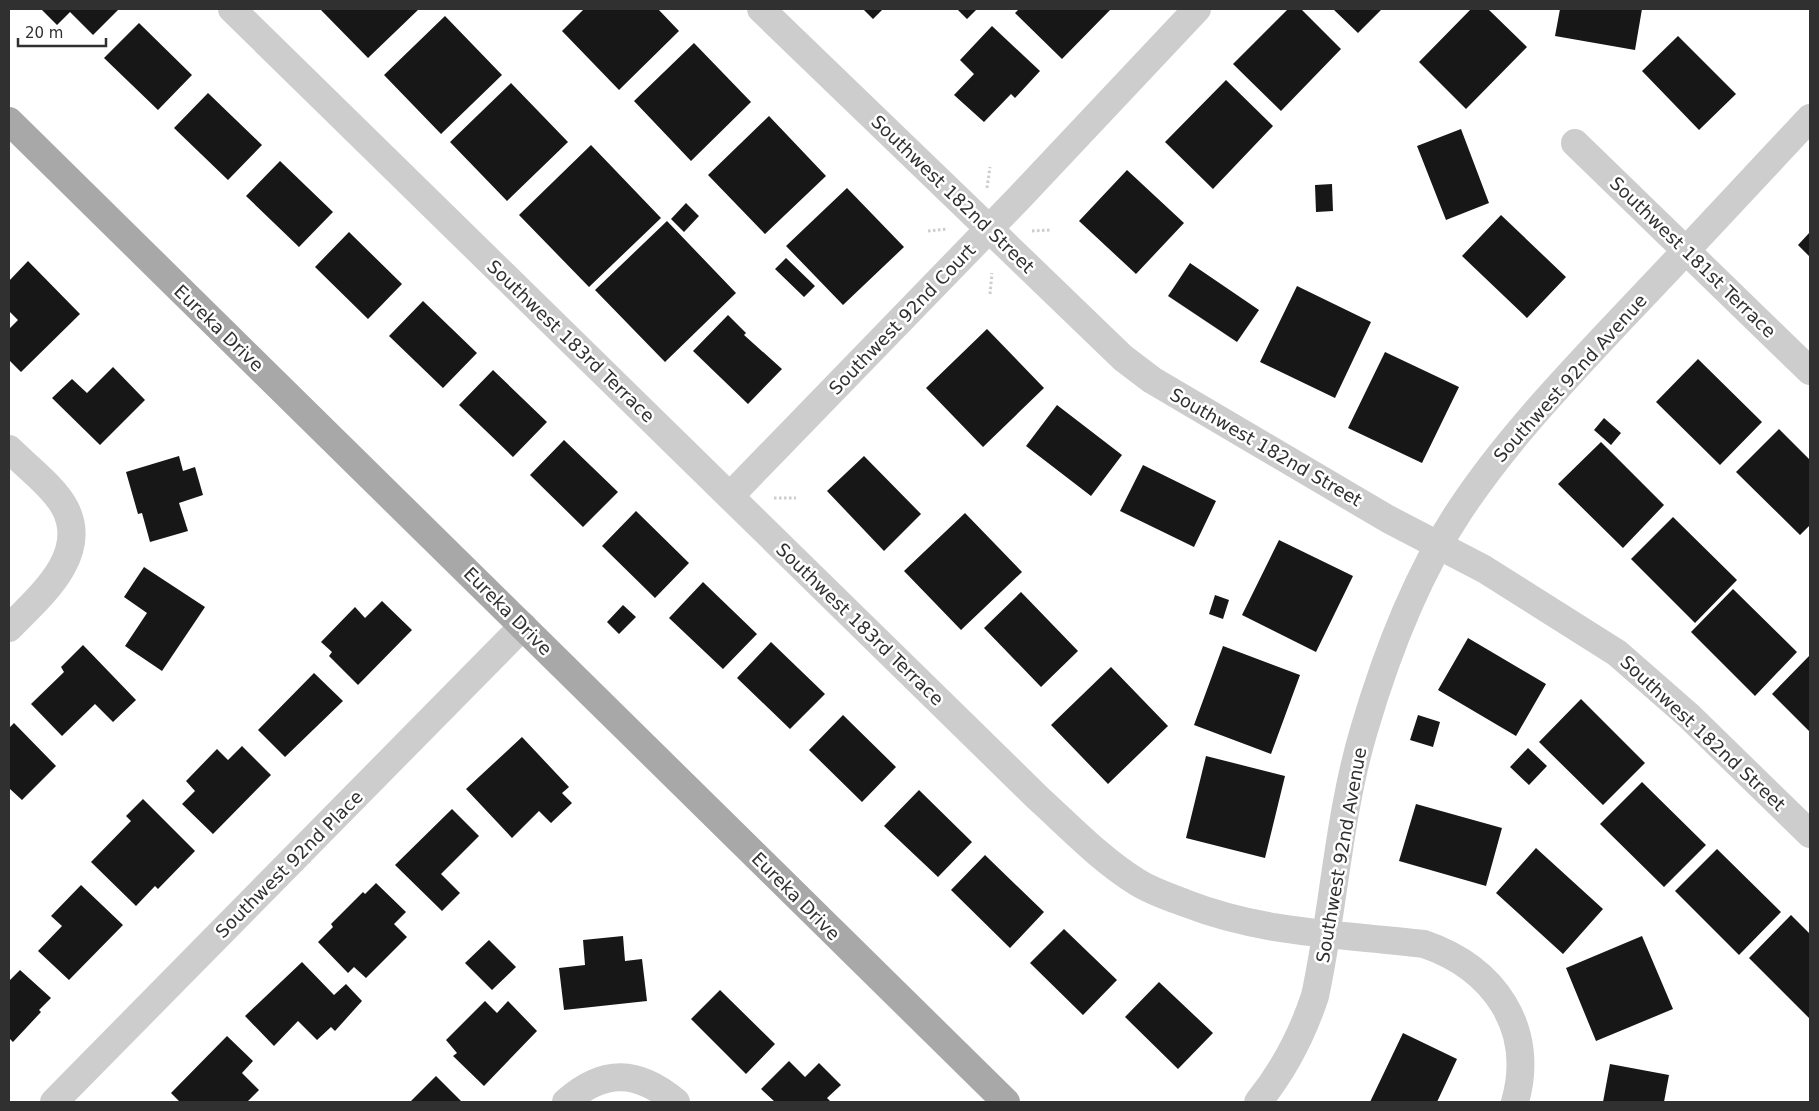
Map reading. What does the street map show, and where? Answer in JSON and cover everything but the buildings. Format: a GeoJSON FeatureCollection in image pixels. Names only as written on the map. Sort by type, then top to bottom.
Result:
{"type":"FeatureCollection","features":[{"type":"Feature","properties":{"kind":"main road","name":"Eureka Drive"},"geometry":{"type":"LineString","coordinates":[[9,122],[1006,1102]]}},
{"type":"Feature","properties":{"kind":"street","name":"Southwest 183rd Terrace"},"geometry":{"type":"LineString","coordinates":[[232,9],[1038,798],[1116,868],[1138,883],[1202,910],[1247,924],[1424,944],[1442,950],[1462,962],[1483,979],[1500,1000],[1517,1032],[1522,1067],[1515,1102]]}},
{"type":"Feature","properties":{"kind":"street","name":"Southwest 182nd Street"},"geometry":{"type":"LineString","coordinates":[[761,9],[1117,353],[1152,380],[1388,518],[1439,544],[1527,595],[1617,653],[1689,716],[1810,834]]}},
{"type":"Feature","properties":{"kind":"street","name":"Southwest 92nd Court"},"geometry":{"type":"LineString","coordinates":[[730,496],[989,229],[1197,9]]}},
{"type":"Feature","properties":{"kind":"street","name":"Southwest 92nd Avenue"},"geometry":{"type":"LineString","coordinates":[[1258,1102],[1284,1067],[1308,1018],[1315,996],[1346,809],[1364,728],[1404,621],[1439,544],[1481,480],[1526,421],[1810,118]]}},
{"type":"Feature","properties":{"kind":"street","name":"Southwest 181st Terrace"},"geometry":{"type":"LineString","coordinates":[[1575,143],[1810,371]]}},
{"type":"Feature","properties":{"kind":"street"},"geometry":{"type":"LineString","coordinates":[[9,449],[65,507],[70,531],[68,554],[61,571],[9,628]]}},
{"type":"Feature","properties":{"kind":"street","name":"Southwest 92nd Place"},"geometry":{"type":"LineString","coordinates":[[54,1102],[523,626]]}},
{"type":"Feature","properties":{"kind":"street"},"geometry":{"type":"LineString","coordinates":[[566,1102],[592,1083],[626,1076],[646,1081],[676,1102]]}},
{"type":"Feature","properties":{"kind":"path"},"geometry":{"type":"LineString","coordinates":[[987,190],[990,167]]}},
{"type":"Feature","properties":{"kind":"path"},"geometry":{"type":"LineString","coordinates":[[928,231],[948,229]]}},
{"type":"Feature","properties":{"kind":"path"},"geometry":{"type":"LineString","coordinates":[[1032,232],[1050,230]]}},
{"type":"Feature","properties":{"kind":"path"},"geometry":{"type":"LineString","coordinates":[[990,294],[992,272]]}},
{"type":"Feature","properties":{"kind":"path"},"geometry":{"type":"LineString","coordinates":[[774,498],[796,498]]}}]}
